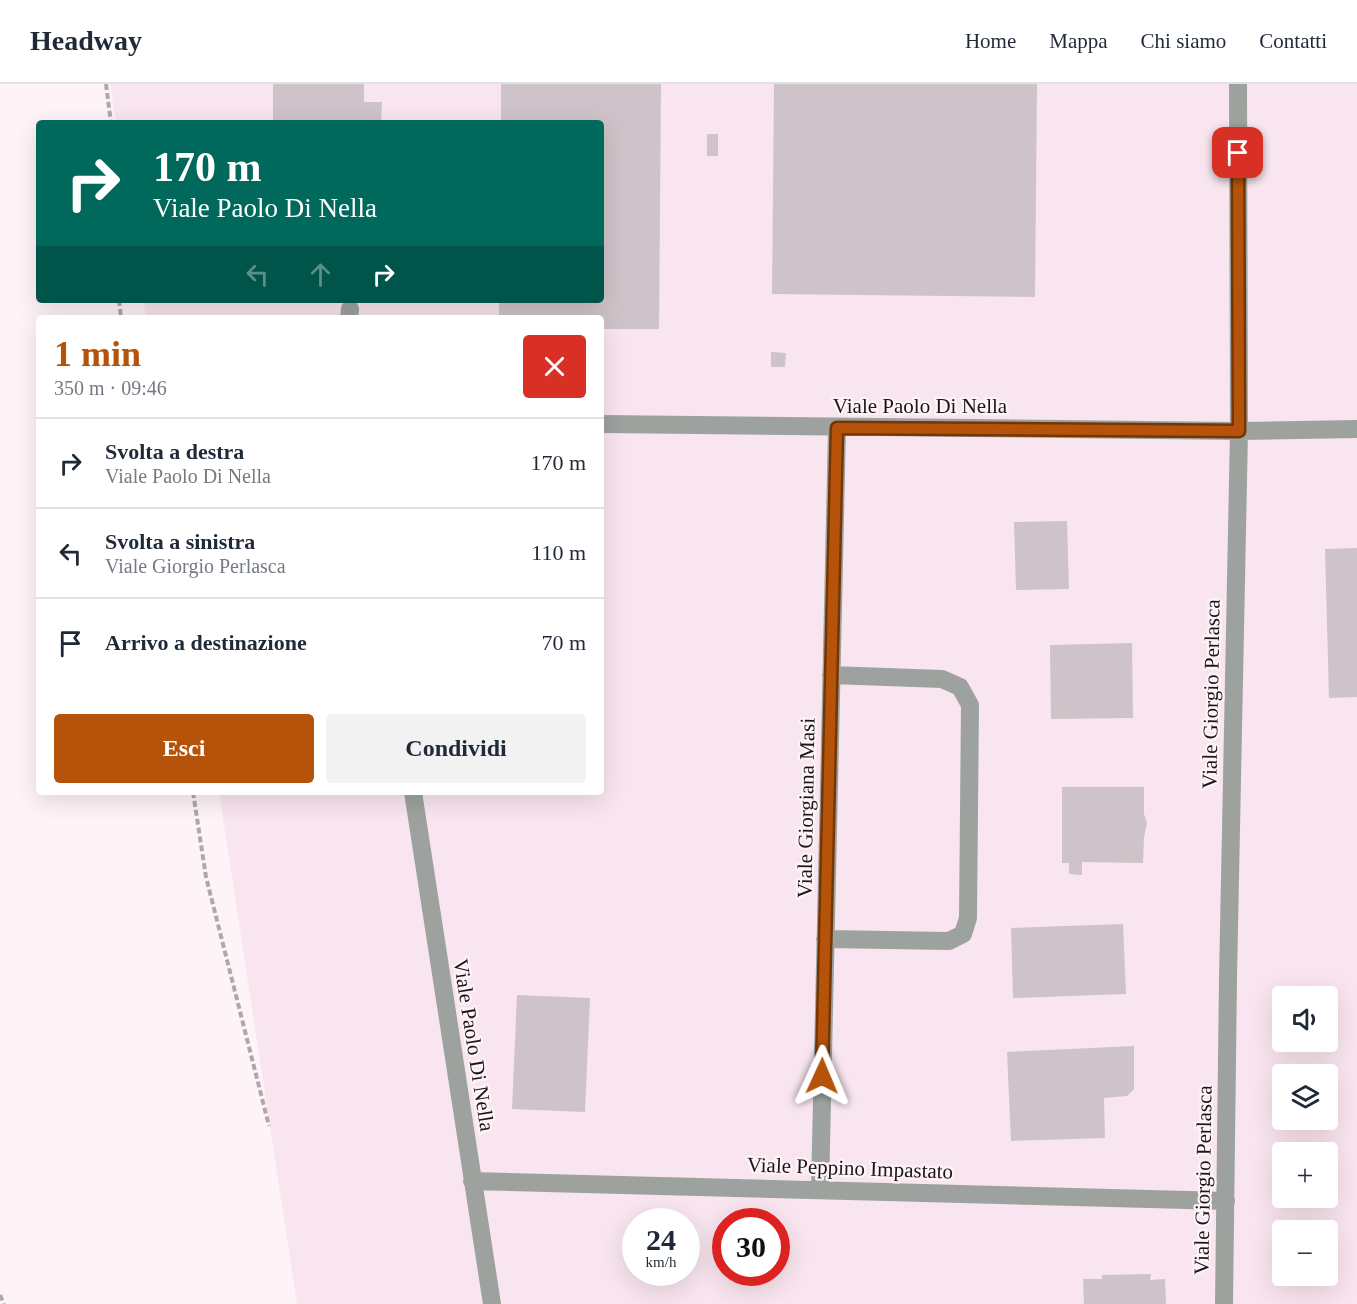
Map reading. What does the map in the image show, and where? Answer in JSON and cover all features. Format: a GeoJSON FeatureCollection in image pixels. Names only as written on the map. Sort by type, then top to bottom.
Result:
{"type":"FeatureCollection","features":[{"type":"Feature","properties":{"kind":"street","name":"Viale Giorgio Perlasca"},"geometry":{"type":"LineString","coordinates":[[1224,1304],[1239,431],[1238,84]]}},
{"type":"Feature","properties":{"kind":"street","name":"Viale Paolo Di Nella"},"geometry":{"type":"LineString","coordinates":[[604,424],[1239,431],[1357,429]]}},
{"type":"Feature","properties":{"kind":"street","name":"Viale Giorgiana Masi"},"geometry":{"type":"LineString","coordinates":[[819,1190],[837,428]]}},
{"type":"Feature","properties":{"kind":"street"},"geometry":{"type":"LineString","coordinates":[[825,939],[949,941],[963,933],[968,918],[970,705],[960,687],[942,679],[831,675]]}},
{"type":"Feature","properties":{"kind":"street","name":"Viale Paolo Di Nella"},"geometry":{"type":"LineString","coordinates":[[413,795],[492,1304]]}},
{"type":"Feature","properties":{"kind":"street","name":"Viale Peppino Impastato"},"geometry":{"type":"LineString","coordinates":[[472,1181],[1226,1201]]}},
{"type":"Feature","properties":{"kind":"path"},"geometry":{"type":"LineString","coordinates":[[105,84],[111,120]]}},
{"type":"Feature","properties":{"kind":"path"},"geometry":{"type":"LineString","coordinates":[[193,795],[206,877],[269,1126]]}},
{"type":"Feature","properties":{"kind":"path"},"geometry":{"type":"LineString","coordinates":[[0,1295],[4,1304]]}},
{"type":"Feature","properties":{"kind":"shaded area"},"geometry":{"type":"Polygon","coordinates":[[[110,84],[1357,84],[1357,1304],[297,1304],[219,795],[604,795],[604,315],[146,315],[144,303],[604,303],[604,120],[116,120],[110,84]]]}},
{"type":"Feature","properties":{"kind":"building"},"geometry":{"type":"Polygon","coordinates":[[[273,84],[364,84],[364,102],[382,102],[381,120],[273,120],[273,84]]]}},
{"type":"Feature","properties":{"kind":"building"},"geometry":{"type":"Polygon","coordinates":[[[501,84],[661,84],[659,329],[604,329],[604,315],[499,315],[499,303],[604,303],[604,120],[501,120],[501,84]]]}},
{"type":"Feature","properties":{"kind":"building"},"geometry":{"type":"Polygon","coordinates":[[[774,84],[1037,84],[1035,297],[772,294],[774,84]]]}},
{"type":"Feature","properties":{"kind":"building"},"geometry":{"type":"Polygon","coordinates":[[[707,134],[718,134],[718,156],[707,156],[707,134]]]}},
{"type":"Feature","properties":{"kind":"building"},"geometry":{"type":"Polygon","coordinates":[[[771,352],[786,353],[785,367],[771,367],[771,352]]]}},
{"type":"Feature","properties":{"kind":"building"},"geometry":{"type":"Polygon","coordinates":[[[1067,521],[1069,589],[1016,590],[1014,522],[1067,521]]]}},
{"type":"Feature","properties":{"kind":"building"},"geometry":{"type":"Polygon","coordinates":[[[1357,548],[1357,697],[1329,698],[1325,549],[1357,548]]]}},
{"type":"Feature","properties":{"kind":"building"},"geometry":{"type":"Polygon","coordinates":[[[1132,643],[1133,718],[1051,719],[1050,645],[1132,643]]]}},
{"type":"Feature","properties":{"kind":"building"},"geometry":{"type":"Polygon","coordinates":[[[1062,787],[1144,787],[1144,814],[1147,823],[1143,863],[1082,862],[1082,875],[1069,874],[1069,863],[1062,863],[1062,787]]]}},
{"type":"Feature","properties":{"kind":"building"},"geometry":{"type":"Polygon","coordinates":[[[1123,924],[1126,994],[1013,998],[1011,928],[1123,924]]]}},
{"type":"Feature","properties":{"kind":"building"},"geometry":{"type":"Polygon","coordinates":[[[517,995],[590,998],[585,1112],[512,1109],[517,995]]]}},
{"type":"Feature","properties":{"kind":"building"},"geometry":{"type":"Polygon","coordinates":[[[1134,1046],[1134,1089],[1127,1096],[1104,1098],[1105,1138],[1011,1141],[1007,1052],[1134,1046]]]}},
{"type":"Feature","properties":{"kind":"building"},"geometry":{"type":"Polygon","coordinates":[[[1151,1274],[1150,1280],[1165,1279],[1166,1304],[1084,1304],[1083,1279],[1102,1279],[1102,1275],[1151,1274]]]}},
{"type":"Feature","properties":{"kind":"route"},"geometry":{"type":"LineString","coordinates":[[822,1076],[837,428],[1239,431],[1238,153]]}}]}
